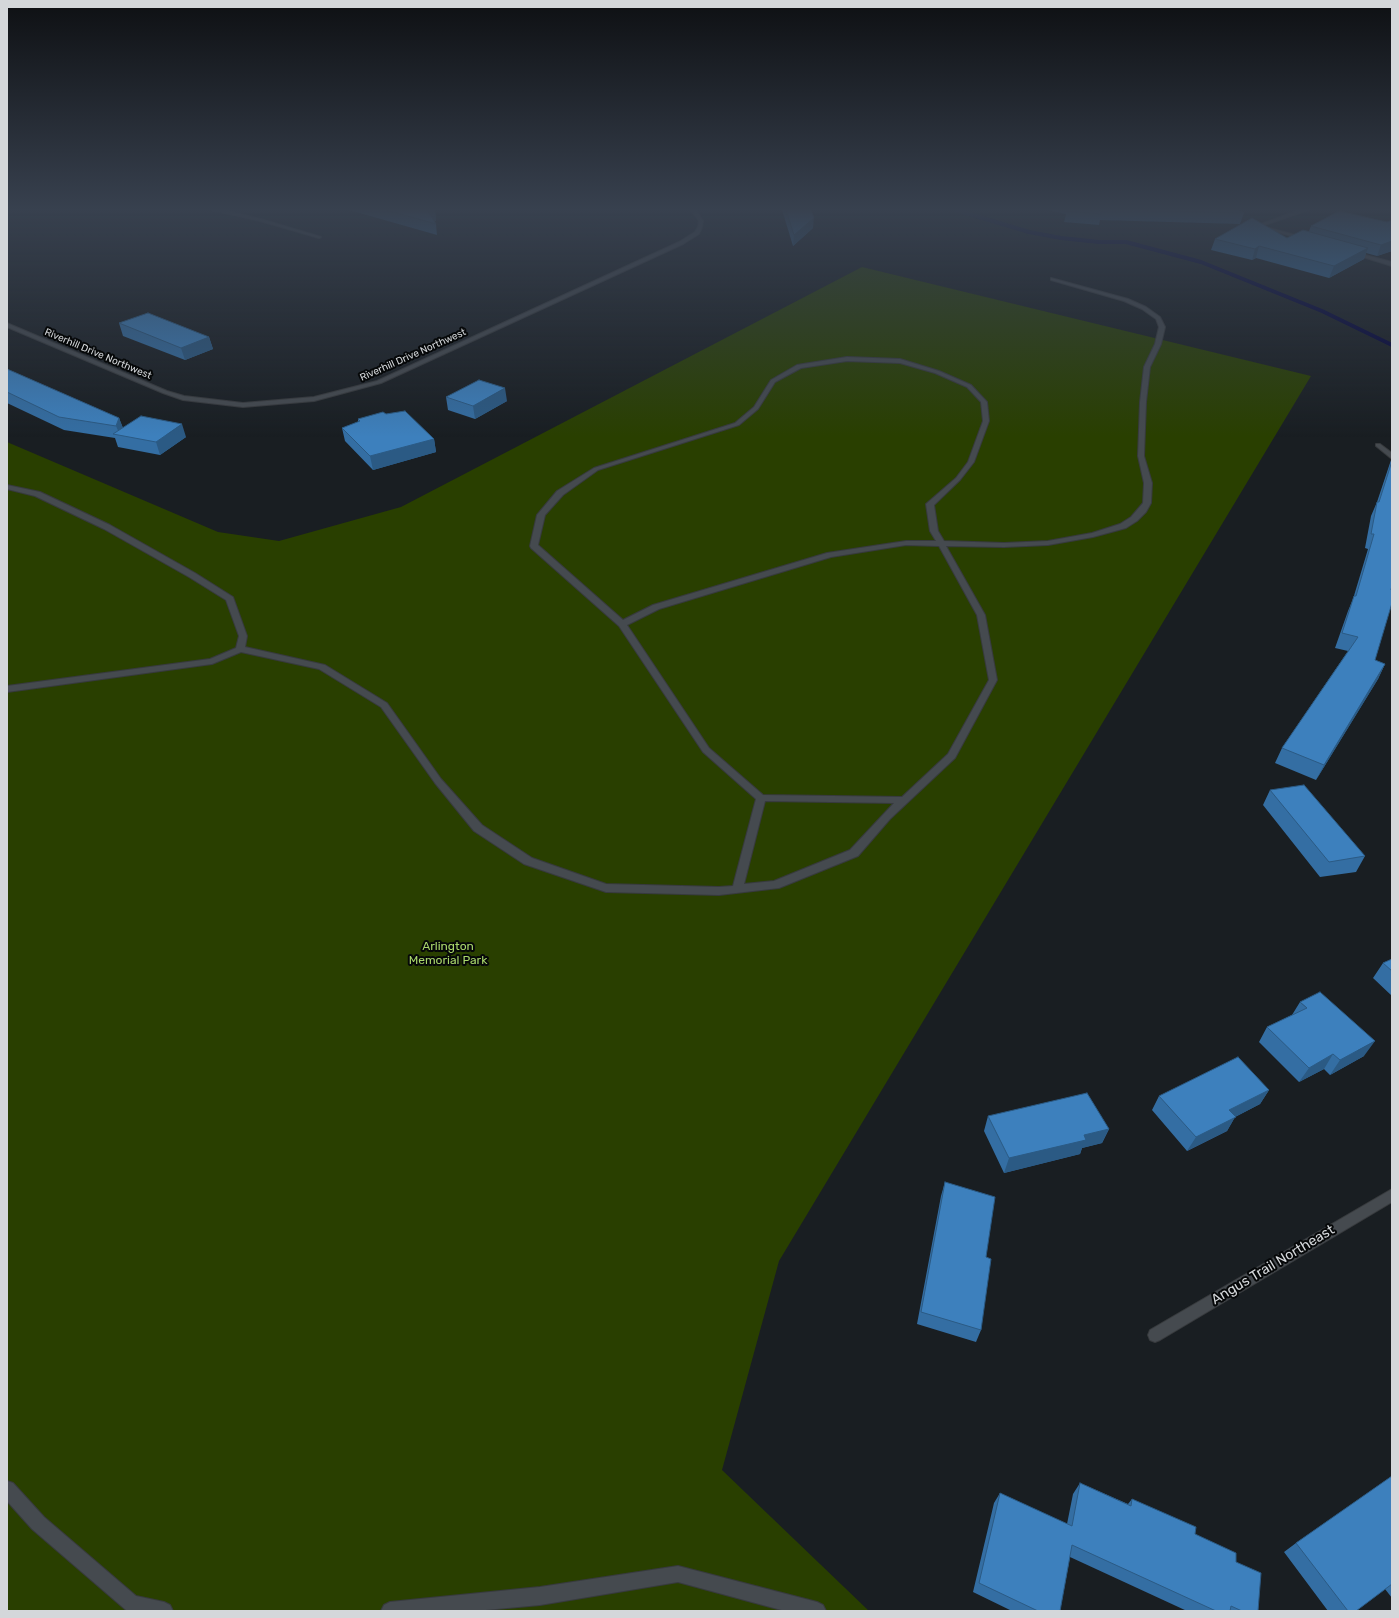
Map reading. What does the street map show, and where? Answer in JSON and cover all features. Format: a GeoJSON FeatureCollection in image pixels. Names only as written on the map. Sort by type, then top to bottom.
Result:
{"type":"FeatureCollection","features":[{"type":"Feature","properties":{"kind":"street","name":"Riverhill Drive Northwest"},"geometry":{"type":"LineString","coordinates":[[7,325],[165,392],[183,398],[242,405],[280,403],[314,399],[350,391],[378,382],[588,286]]}},
{"type":"Feature","properties":{"kind":"street"},"geometry":{"type":"LineString","coordinates":[[622,624],[656,607],[830,555],[906,543],[1012,545],[1048,543],[1093,535],[1123,526],[1134,519],[1143,510],[1147,503],[1148,483],[1142,456],[1142,402],[1147,367],[1158,344],[1162,327],[1158,318],[1144,308],[1126,300],[1076,286]]}},
{"type":"Feature","properties":{"kind":"street"},"geometry":{"type":"LineString","coordinates":[[7,689],[212,662],[240,649],[322,667],[384,705],[438,781],[478,828],[528,861],[606,888],[719,891],[775,885],[854,853],[886,817],[952,756],[993,680],[981,615],[934,531],[930,504],[958,479],[971,462],[986,421],[984,402],[969,386],[937,372],[900,361],[848,359],[799,366],[773,381],[756,408],[737,424],[596,469],[560,493],[541,515],[534,546],[622,624],[706,750],[761,798],[904,800]]}},
{"type":"Feature","properties":{"kind":"street"},"geometry":{"type":"LineString","coordinates":[[1378,445],[1392,457]]}},
{"type":"Feature","properties":{"kind":"street"},"geometry":{"type":"LineString","coordinates":[[7,487],[37,494],[107,527],[192,575],[230,599],[243,636],[240,649]]}},
{"type":"Feature","properties":{"kind":"street"},"geometry":{"type":"LineString","coordinates":[[737,889],[761,798]]}},
{"type":"Feature","properties":{"kind":"street","name":"Angus Trail Northeast"},"geometry":{"type":"LineString","coordinates":[[1155,1335],[1392,1195]]}},
{"type":"Feature","properties":{"kind":"street"},"geometry":{"type":"LineString","coordinates":[[7,1489],[38,1522],[132,1604],[164,1611]]}},
{"type":"Feature","properties":{"kind":"street"},"geometry":{"type":"LineString","coordinates":[[390,1611],[540,1596],[678,1574],[811,1610]]}},
{"type":"Feature","properties":{"kind":"green space","name":"Arlington Memorial Park"},"geometry":{"type":"Polygon","coordinates":[[[826,286],[938,286],[1311,376],[779,1261],[722,1470],[869,1611],[7,1611],[7,442],[218,532],[279,541],[401,507],[826,286]]]}},
{"type":"Feature","properties":{"kind":"building"},"geometry":{"type":"Polygon","coordinates":[[[148,313],[209,337],[181,348],[119,323],[148,313]]]}},
{"type":"Feature","properties":{"kind":"building"},"geometry":{"type":"Polygon","coordinates":[[[7,369],[119,418],[116,426],[59,417],[7,392],[7,369]]]}},
{"type":"Feature","properties":{"kind":"building"},"geometry":{"type":"Polygon","coordinates":[[[479,380],[505,388],[473,406],[446,397],[479,380]]]}},
{"type":"Feature","properties":{"kind":"building"},"geometry":{"type":"Polygon","coordinates":[[[405,411],[434,439],[370,456],[342,428],[360,421],[358,419],[383,412],[386,414],[405,411]]]}},
{"type":"Feature","properties":{"kind":"building"},"geometry":{"type":"Polygon","coordinates":[[[141,416],[182,424],[156,442],[113,434],[141,416]]]}},
{"type":"Feature","properties":{"kind":"building"},"geometry":{"type":"Polygon","coordinates":[[[1392,461],[1392,603],[1375,660],[1385,664],[1324,765],[1282,748],[1358,637],[1342,633],[1354,596],[1356,596],[1374,534],[1371,534],[1377,502],[1379,502],[1392,461]]]}},
{"type":"Feature","properties":{"kind":"building"},"geometry":{"type":"Polygon","coordinates":[[[1304,785],[1365,856],[1329,862],[1270,790],[1304,785]]]}},
{"type":"Feature","properties":{"kind":"building"},"geometry":{"type":"Polygon","coordinates":[[[1392,959],[1392,971],[1383,963],[1392,959]]]}},
{"type":"Feature","properties":{"kind":"building"},"geometry":{"type":"Polygon","coordinates":[[[1320,992],[1375,1041],[1340,1060],[1333,1054],[1309,1068],[1267,1027],[1307,1008],[1300,1002],[1320,992]]]}},
{"type":"Feature","properties":{"kind":"building"},"geometry":{"type":"Polygon","coordinates":[[[1238,1057],[1269,1090],[1229,1110],[1236,1117],[1196,1137],[1159,1096],[1238,1057]]]}},
{"type":"Feature","properties":{"kind":"building"},"geometry":{"type":"Polygon","coordinates":[[[1087,1093],[1109,1129],[1084,1135],[1086,1140],[1009,1158],[988,1116],[1087,1093]]]}},
{"type":"Feature","properties":{"kind":"building"},"geometry":{"type":"Polygon","coordinates":[[[945,1182],[995,1197],[986,1257],[991,1259],[981,1330],[921,1312],[945,1182]]]}},
{"type":"Feature","properties":{"kind":"building"},"geometry":{"type":"Polygon","coordinates":[[[1392,1476],[1392,1584],[1356,1611],[1348,1611],[1296,1543],[1392,1476]]]}},
{"type":"Feature","properties":{"kind":"building"},"geometry":{"type":"Polygon","coordinates":[[[1080,1483],[1131,1506],[1132,1499],[1196,1527],[1195,1534],[1236,1553],[1236,1562],[1261,1573],[1258,1611],[1242,1611],[1231,1606],[1230,1611],[1216,1611],[1072,1545],[1060,1611],[1038,1611],[979,1583],[1000,1493],[1072,1526],[1080,1483]]]}},
{"type":"Feature","properties":{"kind":"waterway"},"geometry":{"type":"LineString","coordinates":[[1259,286],[1322,311],[1392,345]]}}]}
